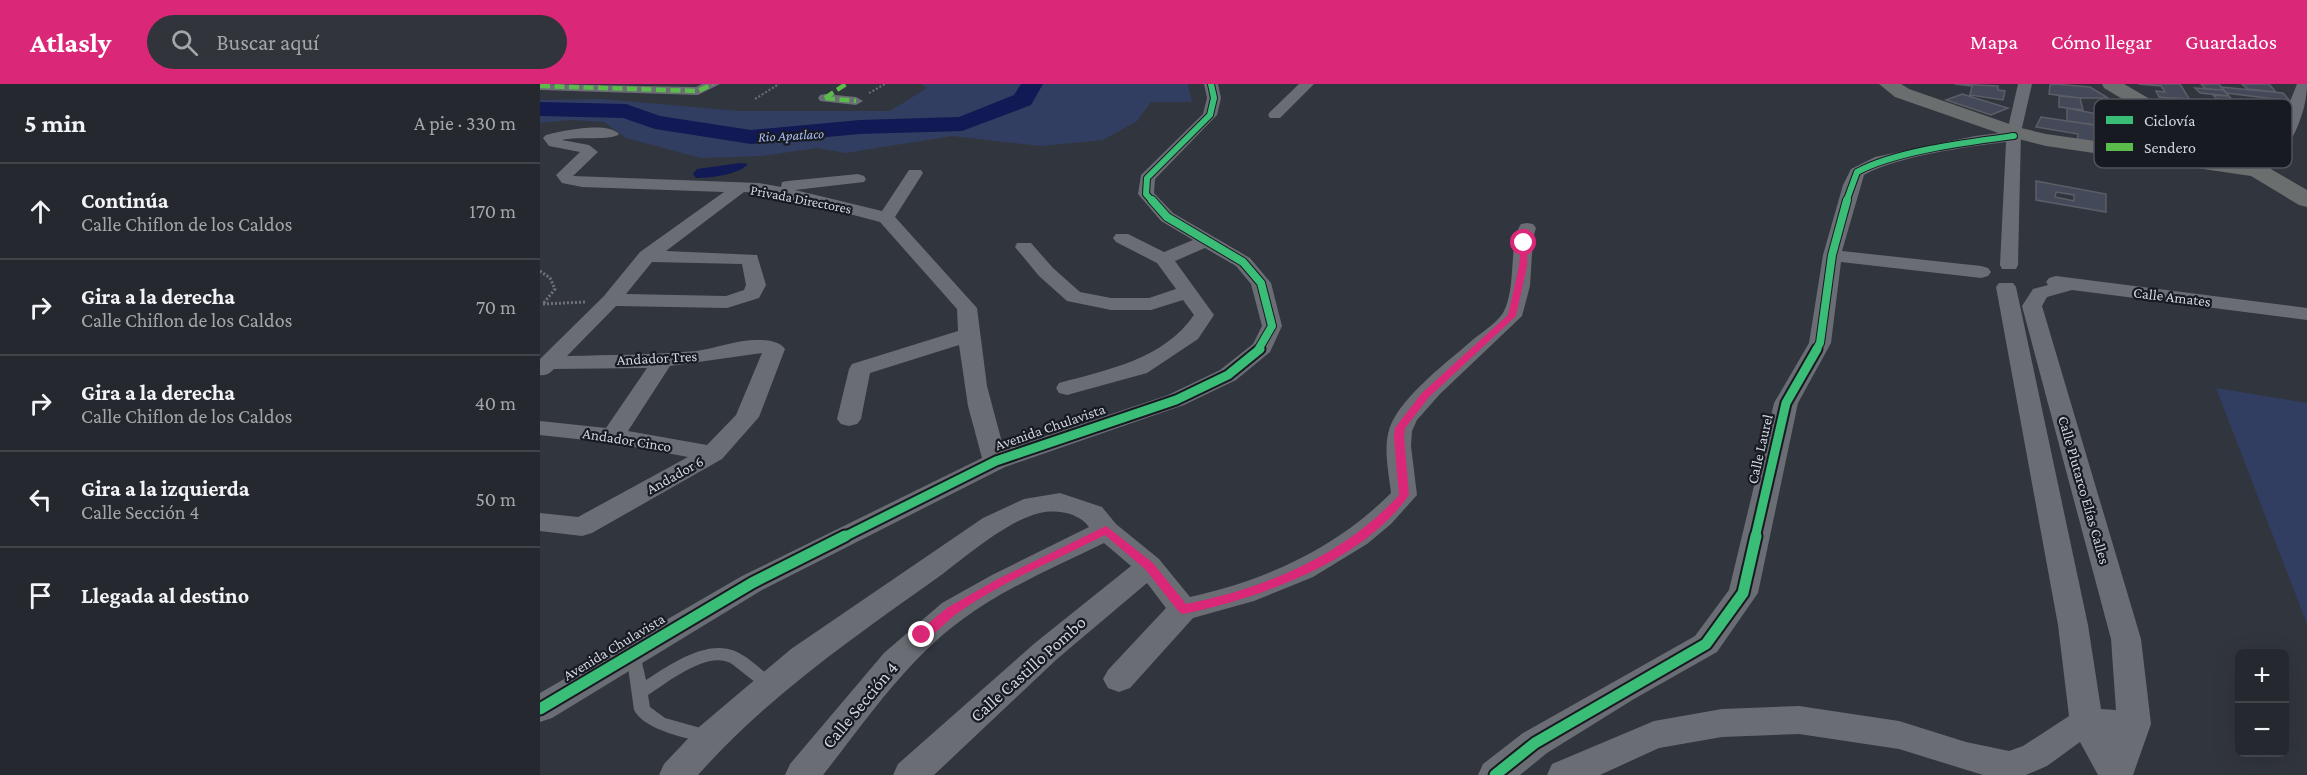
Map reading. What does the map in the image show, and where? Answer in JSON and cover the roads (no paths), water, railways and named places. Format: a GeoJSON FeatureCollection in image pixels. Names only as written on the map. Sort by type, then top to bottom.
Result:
{"type":"FeatureCollection","features":[{"type":"Feature","properties":{"kind":"main road"},"geometry":{"type":"LineString","coordinates":[[1888,84],[1902,93],[2014,134],[2094,148]]}},
{"type":"Feature","properties":{"kind":"main road"},"geometry":{"type":"LineString","coordinates":[[2111,84],[2137,99]]}},
{"type":"Feature","properties":{"kind":"main road"},"geometry":{"type":"LineString","coordinates":[[2238,168],[2260,171]]}},
{"type":"Feature","properties":{"kind":"main road"},"geometry":{"type":"LineString","coordinates":[[2255,168],[2307,200]]}},
{"type":"Feature","properties":{"kind":"street"},"geometry":{"type":"LineString","coordinates":[[666,90],[680,84]]}},
{"type":"Feature","properties":{"kind":"street"},"geometry":{"type":"LineString","coordinates":[[540,86],[698,91],[713,84]]}},
{"type":"Feature","properties":{"kind":"street"},"geometry":{"type":"LineString","coordinates":[[846,84],[825,98],[856,101]]}},
{"type":"Feature","properties":{"kind":"street"},"geometry":{"type":"LineString","coordinates":[[1146,178],[1210,115],[1214,98],[1211,84]]}},
{"type":"Feature","properties":{"kind":"street"},"geometry":{"type":"LineString","coordinates":[[1275,115],[1306,84]]}},
{"type":"Feature","properties":{"kind":"street","name":"Calle Plutarco Elías Calles"},"geometry":{"type":"LineString","coordinates":[[2025,84],[2014,134],[2008,276],[2073,625],[2086,722],[2116,775]]}},
{"type":"Feature","properties":{"kind":"street"},"geometry":{"type":"LineString","coordinates":[[2292,137],[2304,84]]}},
{"type":"Feature","properties":{"kind":"street","name":"Privada Directores"},"geometry":{"type":"LineString","coordinates":[[612,134],[575,132],[551,138],[554,143],[584,148],[590,152],[564,176],[568,180],[582,182],[750,188],[818,200],[886,218]]}},
{"type":"Feature","properties":{"kind":"street","name":"Calle Laurel"},"geometry":{"type":"LineString","coordinates":[[1495,775],[1535,743],[1706,644],[1743,593],[1786,403],[1820,343],[1832,255],[1851,185],[1857,172],[1875,162],[2014,134]]}},
{"type":"Feature","properties":{"kind":"street","name":"Avenida Chulavista"},"geometry":{"type":"LineString","coordinates":[[540,709],[752,583],[993,452],[1176,400],[1228,375],[1262,347],[1272,326],[1261,283],[1243,262],[1167,217],[1146,194],[1145,153]]}},
{"type":"Feature","properties":{"kind":"street"},"geometry":{"type":"LineString","coordinates":[[2260,171],[2263,168]]}},
{"type":"Feature","properties":{"kind":"street"},"geometry":{"type":"LineString","coordinates":[[915,173],[886,218],[967,308],[967,335],[993,452]]}},
{"type":"Feature","properties":{"kind":"street"},"geometry":{"type":"LineString","coordinates":[[544,367],[611,300],[647,256],[750,188],[858,179]]}},
{"type":"Feature","properties":{"kind":"street"},"geometry":{"type":"LineString","coordinates":[[1119,679],[1183,609],[1218,602],[1311,568],[1385,517],[1404,495],[1400,428],[1425,395],[1512,316],[1525,251],[1522,237],[1527,228]]}},
{"type":"Feature","properties":{"kind":"street"},"geometry":{"type":"LineString","coordinates":[[1067,388],[1139,368],[1191,334],[1204,315],[1190,291],[1164,259],[1122,238]]}},
{"type":"Feature","properties":{"kind":"street"},"geometry":{"type":"LineString","coordinates":[[1164,259],[1205,241]]}},
{"type":"Feature","properties":{"kind":"street"},"geometry":{"type":"LineString","coordinates":[[1024,247],[1046,272],[1074,297],[1111,304],[1151,304],[1190,291]]}},
{"type":"Feature","properties":{"kind":"street"},"geometry":{"type":"LineString","coordinates":[[1832,255],[1981,272],[1989,280],[2008,276]]}},
{"type":"Feature","properties":{"kind":"street"},"geometry":{"type":"LineString","coordinates":[[611,300],[727,302],[752,294],[756,285],[750,259],[647,256]]}},
{"type":"Feature","properties":{"kind":"street","name":"Calle Amates"},"geometry":{"type":"LineString","coordinates":[[2008,276],[2030,287],[2036,284],[2037,279],[2307,314]]}},
{"type":"Feature","properties":{"kind":"street","name":"Calle Plutarco Elías Calles"},"geometry":{"type":"LineString","coordinates":[[2072,284],[2040,293],[2032,306],[2126,639],[2134,724],[2116,775]]}},
{"type":"Feature","properties":{"kind":"street"},"geometry":{"type":"LineString","coordinates":[[849,419],[860,369],[967,335]]}},
{"type":"Feature","properties":{"kind":"street","name":"Andador Tres"},"geometry":{"type":"LineString","coordinates":[[544,367],[722,354],[764,344]]}},
{"type":"Feature","properties":{"kind":"street","name":"Andador 6"},"geometry":{"type":"LineString","coordinates":[[540,522],[582,527],[713,454],[747,417],[774,349],[764,344]]}},
{"type":"Feature","properties":{"kind":"street"},"geometry":{"type":"LineString","coordinates":[[613,436],[663,360]]}},
{"type":"Feature","properties":{"kind":"street","name":"Andador Cinco"},"geometry":{"type":"LineString","coordinates":[[540,428],[613,436],[713,454]]}},
{"type":"Feature","properties":{"kind":"street"},"geometry":{"type":"LineString","coordinates":[[676,775],[711,737],[802,658],[993,524],[1033,505],[1060,502],[1093,513],[1106,530],[1149,566],[1183,609]]}},
{"type":"Feature","properties":{"kind":"street","name":"Calle Sección 4"},"geometry":{"type":"LineString","coordinates":[[802,775],[894,662],[952,611],[1002,582],[1106,530]]}},
{"type":"Feature","properties":{"kind":"street","name":"Calle Castillo Pombo"},"geometry":{"type":"LineString","coordinates":[[910,775],[1046,651],[1149,566]]}},
{"type":"Feature","properties":{"kind":"street"},"geometry":{"type":"LineString","coordinates":[[1564,775],[1654,735],[1722,723],[1799,720],[1899,735],[1966,757],[2010,766],[2035,756],[2054,741],[2086,722],[2134,724]]}},
{"type":"Feature","properties":{"kind":"lane"},"geometry":{"type":"LineString","coordinates":[[634,653],[642,710],[660,723],[711,737]]}},
{"type":"Feature","properties":{"kind":"lane"},"geometry":{"type":"LineString","coordinates":[[639,692],[688,662],[705,656],[728,655],[771,686]]}},
{"type":"Feature","properties":{"kind":"waterway","name":"Rio Apatlaco"},"geometry":{"type":"LineString","coordinates":[[540,109],[626,111],[655,122],[751,137],[860,127],[962,124],[1023,100],[1032,84]]}}]}
